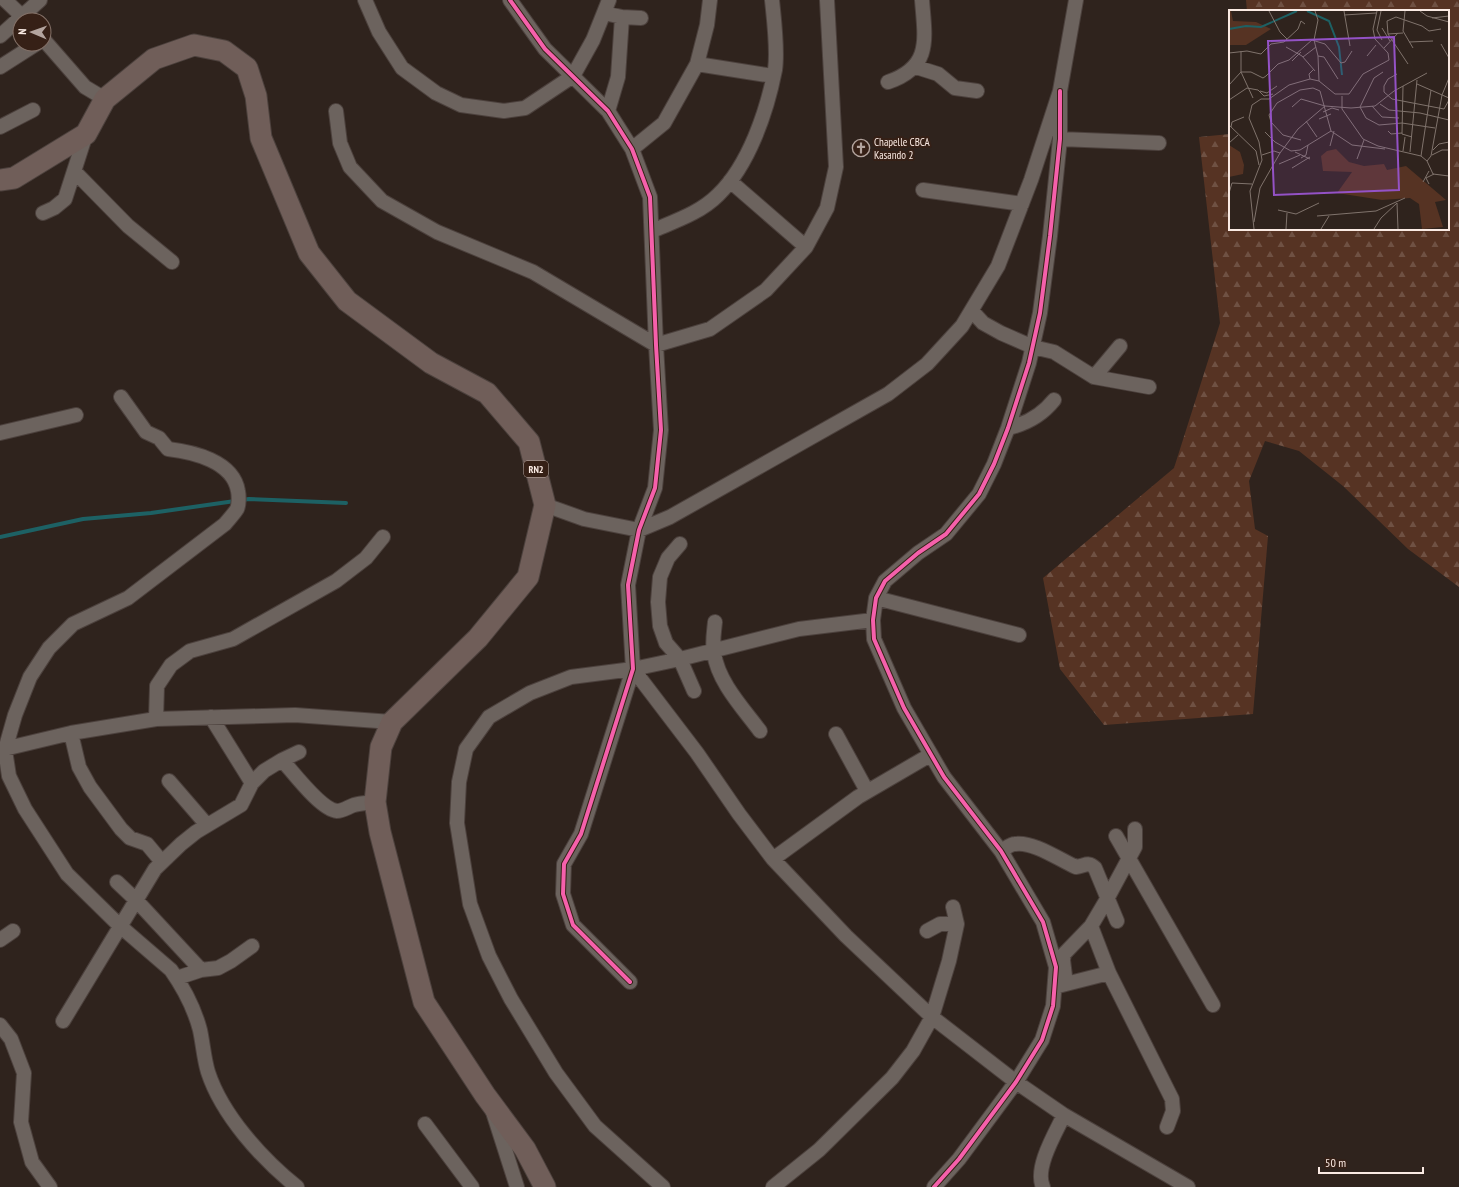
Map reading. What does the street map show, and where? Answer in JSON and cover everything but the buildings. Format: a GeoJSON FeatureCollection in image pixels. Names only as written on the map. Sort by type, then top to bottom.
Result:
{"type":"FeatureCollection","features":[{"type":"Feature","properties":{"kind":"highway","name":"RN2"},"geometry":{"type":"LineString","coordinates":[[86,134],[105,99],[154,59],[194,45],[224,51],[247,68],[256,96],[261,138],[309,253],[347,301],[431,363],[487,393],[529,442],[545,505],[528,577],[478,638],[392,722],[381,747],[375,802],[380,832],[424,1002],[485,1095],[525,1149],[545,1187]]}},
{"type":"Feature","properties":{"kind":"highway"},"geometry":{"type":"LineString","coordinates":[[0,180],[14,178],[86,134]]}},
{"type":"Feature","properties":{"kind":"street"},"geometry":{"type":"LineString","coordinates":[[5,0],[18,12]]}},
{"type":"Feature","properties":{"kind":"street"},"geometry":{"type":"LineString","coordinates":[[29,12],[40,0]]}},
{"type":"Feature","properties":{"kind":"street"},"geometry":{"type":"LineString","coordinates":[[365,0],[379,32],[402,68],[436,93],[461,106],[504,111],[525,108],[573,76],[593,40],[609,0]]}},
{"type":"Feature","properties":{"kind":"street"},"geometry":{"type":"LineString","coordinates":[[510,0],[516,11],[545,49],[608,112],[632,149],[650,198],[661,430],[655,488],[639,530],[628,585],[633,669],[581,834],[564,864],[563,894],[573,925],[630,982]]}},
{"type":"Feature","properties":{"kind":"street"},"geometry":{"type":"LineString","coordinates":[[632,149],[664,123],[697,64],[710,0]]}},
{"type":"Feature","properties":{"kind":"street"},"geometry":{"type":"LineString","coordinates":[[652,231],[694,213],[718,196],[740,167],[754,140],[775,69],[775,29],[772,0]]}},
{"type":"Feature","properties":{"kind":"street"},"geometry":{"type":"LineString","coordinates":[[336,111],[340,143],[350,166],[382,201],[437,232],[533,272],[656,345],[710,329],[766,290],[806,247],[827,208],[836,167],[827,0]]}},
{"type":"Feature","properties":{"kind":"street"},"geometry":{"type":"LineString","coordinates":[[888,82],[906,75],[916,67],[923,54],[924,43],[922,0]]}},
{"type":"Feature","properties":{"kind":"street"},"geometry":{"type":"LineString","coordinates":[[545,505],[584,519],[639,530],[670,517],[888,394],[928,364],[962,326],[998,266],[1022,204],[1060,91],[1076,0]]}},
{"type":"Feature","properties":{"kind":"street"},"geometry":{"type":"LineString","coordinates":[[604,13],[622,17],[641,18]]}},
{"type":"Feature","properties":{"kind":"street"},"geometry":{"type":"LineString","coordinates":[[608,112],[618,77],[622,17]]}},
{"type":"Feature","properties":{"kind":"street"},"geometry":{"type":"LineString","coordinates":[[0,36],[12,27]]}},
{"type":"Feature","properties":{"kind":"street"},"geometry":{"type":"LineString","coordinates":[[52,49],[85,87],[105,99]]}},
{"type":"Feature","properties":{"kind":"street"},"geometry":{"type":"LineString","coordinates":[[0,67],[23,52]]}},
{"type":"Feature","properties":{"kind":"street"},"geometry":{"type":"LineString","coordinates":[[697,64],[773,76]]}},
{"type":"Feature","properties":{"kind":"street"},"geometry":{"type":"LineString","coordinates":[[916,67],[938,74],[955,88],[977,91]]}},
{"type":"Feature","properties":{"kind":"street"},"geometry":{"type":"LineString","coordinates":[[1060,91],[1060,139],[1040,313],[1033,347],[1008,428],[994,464],[979,494],[946,534],[918,553],[885,581],[876,598],[873,620],[874,639],[904,708],[930,755],[944,777],[1001,851],[1043,922],[1060,986]]}},
{"type":"Feature","properties":{"kind":"street"},"geometry":{"type":"LineString","coordinates":[[0,127],[33,110]]}},
{"type":"Feature","properties":{"kind":"street"},"geometry":{"type":"LineString","coordinates":[[43,213],[54,208],[65,199],[86,134]]}},
{"type":"Feature","properties":{"kind":"street"},"geometry":{"type":"LineString","coordinates":[[1060,139],[1160,143]]}},
{"type":"Feature","properties":{"kind":"street"},"geometry":{"type":"LineString","coordinates":[[74,171],[128,226],[172,262]]}},
{"type":"Feature","properties":{"kind":"street"},"geometry":{"type":"LineString","coordinates":[[730,181],[806,247]]}},
{"type":"Feature","properties":{"kind":"street"},"geometry":{"type":"LineString","coordinates":[[923,190],[1022,204]]}},
{"type":"Feature","properties":{"kind":"street"},"geometry":{"type":"LineString","coordinates":[[972,311],[983,323],[1001,333],[1033,347],[1054,352],[1094,377],[1149,387]]}},
{"type":"Feature","properties":{"kind":"street"},"geometry":{"type":"LineString","coordinates":[[1094,377],[1120,346]]}},
{"type":"Feature","properties":{"kind":"street"},"geometry":{"type":"LineString","coordinates":[[121,397],[146,432],[159,438],[168,449],[195,455],[218,464],[237,483],[238,502],[225,524],[128,598],[73,624],[49,648],[30,677],[3,750],[9,776],[25,809],[67,874],[120,926],[171,970],[177,978],[188,996],[200,1030],[208,1072],[224,1107],[256,1147],[281,1174],[297,1187]]}},
{"type":"Feature","properties":{"kind":"street"},"geometry":{"type":"LineString","coordinates":[[1008,428],[1024,424],[1049,407],[1054,400]]}},
{"type":"Feature","properties":{"kind":"street"},"geometry":{"type":"LineString","coordinates":[[0,434],[76,415]]}},
{"type":"Feature","properties":{"kind":"street"},"geometry":{"type":"LineString","coordinates":[[156,719],[157,686],[172,665],[190,651],[233,639],[336,581],[366,558],[383,537]]}},
{"type":"Feature","properties":{"kind":"street"},"geometry":{"type":"LineString","coordinates":[[680,544],[668,558],[660,577],[658,602],[660,626],[666,643],[680,659],[694,691]]}},
{"type":"Feature","properties":{"kind":"street"},"geometry":{"type":"LineString","coordinates":[[876,598],[1019,636]]}},
{"type":"Feature","properties":{"kind":"street"},"geometry":{"type":"LineString","coordinates":[[663,1187],[595,1126],[556,1072],[511,999],[489,956],[470,904],[457,823],[458,782],[466,749],[489,717],[530,693],[570,677],[633,669],[680,659],[799,629],[873,620]]}},
{"type":"Feature","properties":{"kind":"street"},"geometry":{"type":"LineString","coordinates":[[715,622],[713,651],[715,662],[726,685],[760,731]]}},
{"type":"Feature","properties":{"kind":"street"},"geometry":{"type":"LineString","coordinates":[[633,669],[698,753],[739,814],[773,859],[846,936],[932,1016],[1016,1082],[1064,1115],[1188,1187]]}},
{"type":"Feature","properties":{"kind":"street"},"geometry":{"type":"LineString","coordinates":[[3,750],[71,734],[156,719],[295,715],[392,722]]}},
{"type":"Feature","properties":{"kind":"street"},"geometry":{"type":"LineString","coordinates":[[211,717],[252,783]]}},
{"type":"Feature","properties":{"kind":"street"},"geometry":{"type":"LineString","coordinates":[[71,734],[79,767],[90,787],[121,829],[130,838],[146,844],[162,862]]}},
{"type":"Feature","properties":{"kind":"street"},"geometry":{"type":"LineString","coordinates":[[836,734],[867,792]]}},
{"type":"Feature","properties":{"kind":"street"},"geometry":{"type":"LineString","coordinates":[[63,1020],[155,869],[181,844],[207,825],[242,805],[247,798],[252,783],[264,771],[299,752]]}},
{"type":"Feature","properties":{"kind":"street"},"geometry":{"type":"LineString","coordinates":[[773,859],[867,792],[930,755]]}},
{"type":"Feature","properties":{"kind":"street"},"geometry":{"type":"LineString","coordinates":[[282,760],[296,775],[303,787],[321,801],[329,810],[337,811],[354,805],[375,802]]}},
{"type":"Feature","properties":{"kind":"street"},"geometry":{"type":"LineString","coordinates":[[170,782],[207,825]]}},
{"type":"Feature","properties":{"kind":"street"},"geometry":{"type":"LineString","coordinates":[[934,1187],[959,1160],[1016,1082],[1042,1040],[1060,986],[1064,954],[1091,926],[1107,899],[1135,846],[1135,829]]}},
{"type":"Feature","properties":{"kind":"street"},"geometry":{"type":"LineString","coordinates":[[1116,836],[1213,1005]]}},
{"type":"Feature","properties":{"kind":"street"},"geometry":{"type":"LineString","coordinates":[[1001,851],[1013,844],[1025,844],[1068,861],[1076,867],[1086,863],[1091,864],[1095,868],[1117,921]]}},
{"type":"Feature","properties":{"kind":"street"},"geometry":{"type":"LineString","coordinates":[[117,882],[136,900],[201,970]]}},
{"type":"Feature","properties":{"kind":"street"},"geometry":{"type":"LineString","coordinates":[[773,1187],[819,1150],[892,1078],[913,1051],[932,1016],[949,961],[957,924],[953,907]]}},
{"type":"Feature","properties":{"kind":"street"},"geometry":{"type":"LineString","coordinates":[[927,931],[940,924],[957,924]]}},
{"type":"Feature","properties":{"kind":"street"},"geometry":{"type":"LineString","coordinates":[[1091,926],[1109,973],[1172,1099],[1173,1111],[1167,1127]]}},
{"type":"Feature","properties":{"kind":"street"},"geometry":{"type":"LineString","coordinates":[[0,940],[14,931]]}},
{"type":"Feature","properties":{"kind":"street"},"geometry":{"type":"LineString","coordinates":[[177,978],[201,970],[218,968],[252,946]]}},
{"type":"Feature","properties":{"kind":"street"},"geometry":{"type":"LineString","coordinates":[[1060,986],[1109,973]]}},
{"type":"Feature","properties":{"kind":"street"},"geometry":{"type":"LineString","coordinates":[[0,1025],[11,1039],[24,1073],[21,1122],[32,1162],[50,1187]]}},
{"type":"Feature","properties":{"kind":"street"},"geometry":{"type":"LineString","coordinates":[[485,1095],[494,1115],[516,1187]]}},
{"type":"Feature","properties":{"kind":"street"},"geometry":{"type":"LineString","coordinates":[[1044,1187],[1041,1174],[1047,1149],[1064,1115]]}},
{"type":"Feature","properties":{"kind":"street"},"geometry":{"type":"LineString","coordinates":[[425,1124],[472,1187]]}},
{"type":"Feature","properties":{"kind":"green space"},"geometry":{"type":"Polygon","coordinates":[[[1246,0],[1459,0],[1459,587],[1408,549],[1343,486],[1299,451],[1265,441],[1249,481],[1255,529],[1268,536],[1253,714],[1104,725],[1060,669],[1043,578],[1174,468],[1220,323],[1199,137],[1229,134],[1229,230],[1449,230],[1449,10],[1247,10],[1246,0]]]}},
{"type":"Feature","properties":{"kind":"waterway"},"geometry":{"type":"LineString","coordinates":[[0,537],[83,519],[151,513],[249,499],[346,503]]}},
{"type":"Feature","properties":{"kind":"cycle path"},"geometry":{"type":"LineString","coordinates":[[510,0],[545,49],[608,111],[632,149],[650,197],[661,430],[655,488],[639,530],[628,585],[633,669],[581,834],[564,864],[563,894],[573,925],[630,982]]}},
{"type":"Feature","properties":{"kind":"cycle path"},"geometry":{"type":"LineString","coordinates":[[934,1187],[959,1159],[1016,1082],[1042,1040],[1053,1006],[1056,967],[1043,922],[1001,851],[944,777],[904,708],[874,639],[873,620],[876,598],[885,581],[918,553],[946,534],[979,494],[994,464],[1008,428],[1029,363],[1040,313],[1060,139],[1060,91]]}},
{"type":"Feature","properties":{"kind":"place","name":"Chapelle CBCA Kasando 2"},"geometry":{"type":"Point","coordinates":[861,148]}}]}
